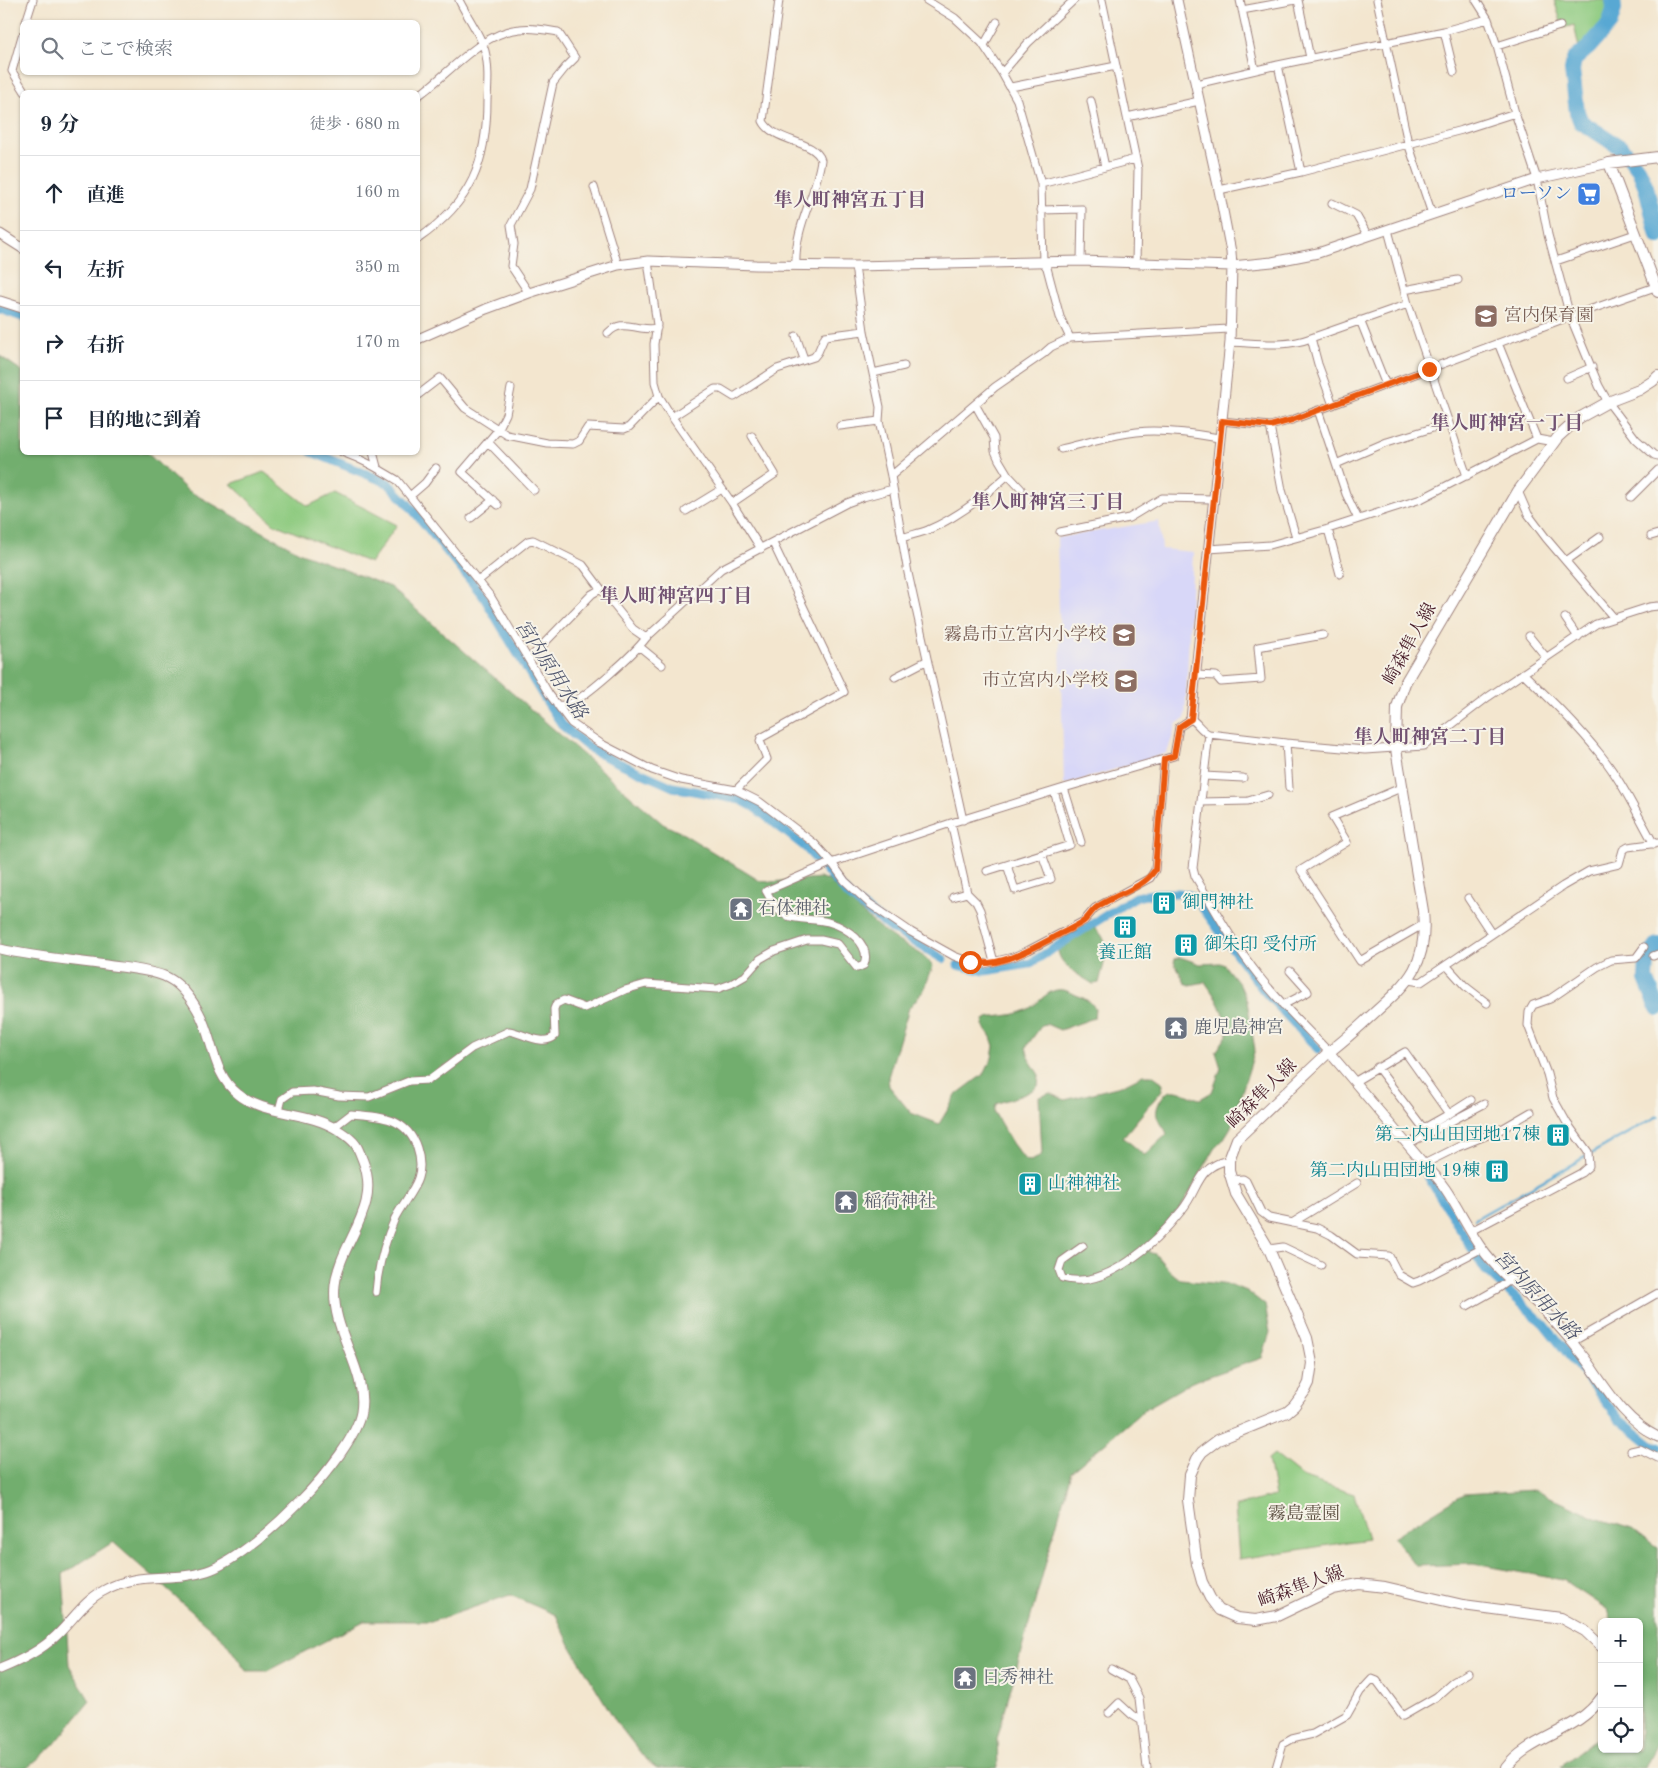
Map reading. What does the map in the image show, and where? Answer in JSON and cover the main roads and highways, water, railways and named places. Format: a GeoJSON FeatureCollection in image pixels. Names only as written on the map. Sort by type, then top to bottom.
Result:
{"type":"FeatureCollection","features":[{"type":"Feature","properties":{"kind":"main road"},"geometry":{"type":"LineString","coordinates":[[1657,289],[1609,163],[1658,157]]}},
{"type":"Feature","properties":{"kind":"main road","name":"崎森隼人線"},"geometry":{"type":"LineString","coordinates":[[1598,1643],[1585,1631],[1561,1618],[1463,1606],[1385,1587],[1358,1584],[1333,1588],[1277,1616],[1256,1620],[1237,1618],[1220,1610],[1210,1598],[1202,1582],[1197,1564],[1188,1500],[1190,1475],[1193,1466],[1202,1452],[1218,1440],[1238,1430],[1263,1423],[1287,1412],[1302,1396],[1309,1383],[1312,1363],[1306,1338],[1269,1249],[1242,1206],[1228,1170],[1229,1160],[1237,1139],[1329,1052],[1399,991],[1416,968],[1422,952],[1424,924],[1396,749],[1397,707],[1405,682],[1518,492],[1554,442],[1580,418],[1608,402],[1639,390],[1658,376]]}},
{"type":"Feature","properties":{"kind":"main road"},"geometry":{"type":"LineString","coordinates":[[1506,1768],[1522,1752],[1576,1723],[1598,1702]]}},
{"type":"Feature","properties":{"kind":"waterway"},"geometry":{"type":"LineString","coordinates":[[1613,0],[1614,9],[1610,23],[1589,47],[1574,60],[1572,70],[1577,112],[1581,122],[1623,149],[1639,170],[1646,187],[1658,236]]}},
{"type":"Feature","properties":{"kind":"waterway","name":"宮内原用水路"},"geometry":{"type":"LineString","coordinates":[[0,309],[20,316]]}},
{"type":"Feature","properties":{"kind":"waterway","name":"宮内原用水路"},"geometry":{"type":"LineString","coordinates":[[319,455],[388,483],[408,504],[483,596],[563,726],[589,748],[673,787],[741,800],[754,807],[805,847],[849,896],[860,905],[894,930],[943,959]]}},
{"type":"Feature","properties":{"kind":"waterway","name":"宮内原用水路"},"geometry":{"type":"LineString","coordinates":[[958,965],[985,971],[1029,964],[1135,897],[1158,893],[1189,895],[1196,899],[1264,991],[1318,1049]]}},
{"type":"Feature","properties":{"kind":"waterway"},"geometry":{"type":"LineString","coordinates":[[1658,945],[1647,960],[1646,979],[1658,1008]]}},
{"type":"Feature","properties":{"kind":"waterway"},"geometry":{"type":"LineString","coordinates":[[1475,1219],[1658,1116]]}},
{"type":"Feature","properties":{"kind":"waterway","name":"宮内原用水路"},"geometry":{"type":"LineString","coordinates":[[1427,1175],[1485,1270],[1544,1324],[1620,1420],[1650,1444],[1658,1447]]}},
{"type":"Feature","properties":{"kind":"place","name":"ローソン"},"geometry":{"type":"Point","coordinates":[1589,194]}},
{"type":"Feature","properties":{"kind":"place","name":"宮内保育園"},"geometry":{"type":"Point","coordinates":[1486,316]}},
{"type":"Feature","properties":{"kind":"place","name":"霧島市立宮内小学校"},"geometry":{"type":"Point","coordinates":[1124,635]}},
{"type":"Feature","properties":{"kind":"place","name":"市立宮内小学校"},"geometry":{"type":"Point","coordinates":[1126,681]}},
{"type":"Feature","properties":{"kind":"place","name":"御門神社"},"geometry":{"type":"Point","coordinates":[1164,903]}},
{"type":"Feature","properties":{"kind":"place","name":"石体神社"},"geometry":{"type":"Point","coordinates":[741,909]}},
{"type":"Feature","properties":{"kind":"place","name":"養正館"},"geometry":{"type":"Point","coordinates":[1125,927]}},
{"type":"Feature","properties":{"kind":"place","name":"御朱印 受付所"},"geometry":{"type":"Point","coordinates":[1186,945]}},
{"type":"Feature","properties":{"kind":"place","name":"鹿児島神宮"},"geometry":{"type":"Point","coordinates":[1176,1028]}},
{"type":"Feature","properties":{"kind":"place","name":"第二内山田団地17棟"},"geometry":{"type":"Point","coordinates":[1558,1135]}},
{"type":"Feature","properties":{"kind":"place","name":"第二内山田団地 19棟"},"geometry":{"type":"Point","coordinates":[1497,1171]}},
{"type":"Feature","properties":{"kind":"place","name":"山神神社"},"geometry":{"type":"Point","coordinates":[1030,1184]}},
{"type":"Feature","properties":{"kind":"place","name":"稲荷神社"},"geometry":{"type":"Point","coordinates":[846,1202]}},
{"type":"Feature","properties":{"kind":"place","name":"日秀神社"},"geometry":{"type":"Point","coordinates":[965,1678]}},
{"type":"Feature","properties":{"kind":"district","name":"隼人町神宮五丁目"},"geometry":{"type":"Point","coordinates":[850,201]}},
{"type":"Feature","properties":{"kind":"district","name":"隼人町神宮一丁目"},"geometry":{"type":"Point","coordinates":[1507,424]}},
{"type":"Feature","properties":{"kind":"district","name":"隼人町神宮三丁目"},"geometry":{"type":"Point","coordinates":[1048,503]}},
{"type":"Feature","properties":{"kind":"district","name":"隼人町神宮四丁目"},"geometry":{"type":"Point","coordinates":[676,597]}},
{"type":"Feature","properties":{"kind":"district","name":"隼人町神宮二丁目"},"geometry":{"type":"Point","coordinates":[1430,738]}},
{"type":"Feature","properties":{"kind":"park label","name":"霧島霊園"},"geometry":{"type":"Point","coordinates":[1304,1514]}}]}
